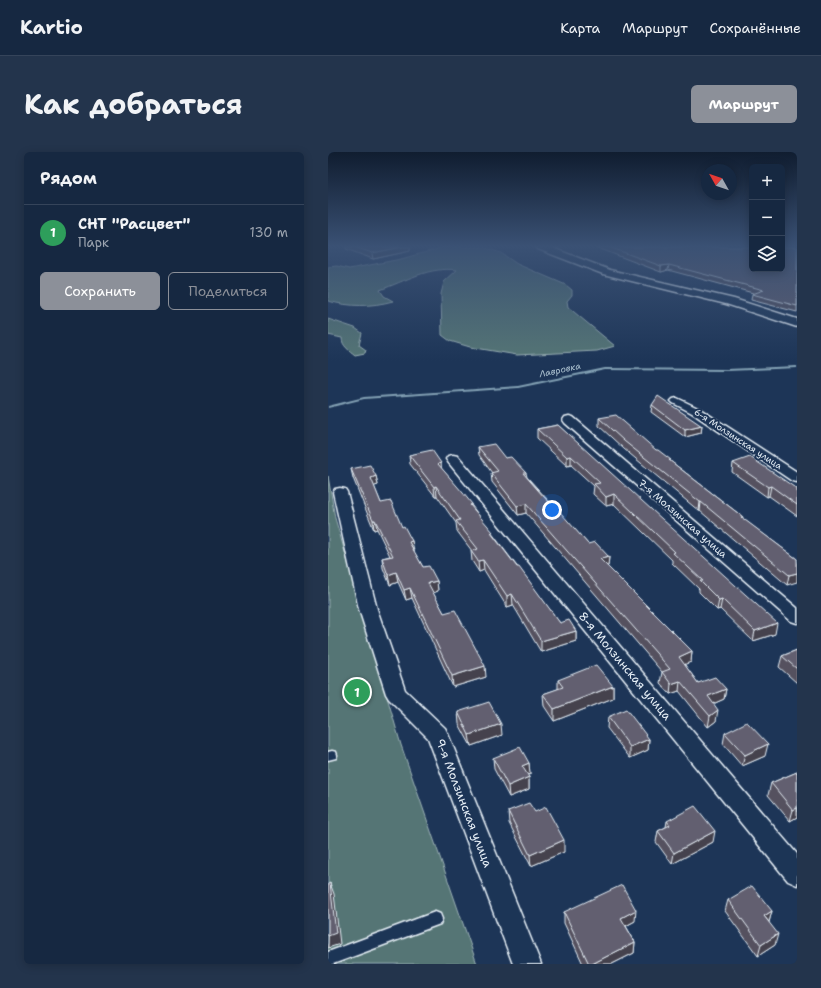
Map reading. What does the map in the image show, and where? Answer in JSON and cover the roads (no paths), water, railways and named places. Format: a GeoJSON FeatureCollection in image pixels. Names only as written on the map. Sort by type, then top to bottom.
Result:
{"type":"FeatureCollection","features":[{"type":"Feature","properties":{"kind":"highway"},"geometry":{"type":"LineString","coordinates":[[662,285],[723,299],[797,323]]}},
{"type":"Feature","properties":{"kind":"street","name":"6-я Молзинская улица"},"geometry":{"type":"LineString","coordinates":[[677,401],[696,411],[797,478]]}},
{"type":"Feature","properties":{"kind":"street","name":"7-я Молзинская улица"},"geometry":{"type":"LineString","coordinates":[[569,420],[797,617]]}},
{"type":"Feature","properties":{"kind":"street","name":"8-я Молзинская улица"},"geometry":{"type":"LineString","coordinates":[[453,459],[797,873]]}},
{"type":"Feature","properties":{"kind":"street","name":"9-я Молзинская улица"},"geometry":{"type":"LineString","coordinates":[[340,492],[368,609],[396,694],[438,734],[527,964]]}},
{"type":"Feature","properties":{"kind":"lane"},"geometry":{"type":"LineString","coordinates":[[328,959],[435,919]]}},
{"type":"Feature","properties":{"kind":"waterway","name":"Лавровка"},"geometry":{"type":"LineString","coordinates":[[328,407],[364,398],[518,387],[605,369],[727,370],[797,367]]}},
{"type":"Feature","properties":{"kind":"place","name":"СНТ \"Расцвет\""},"geometry":{"type":"Point","coordinates":[357,692]}}]}
